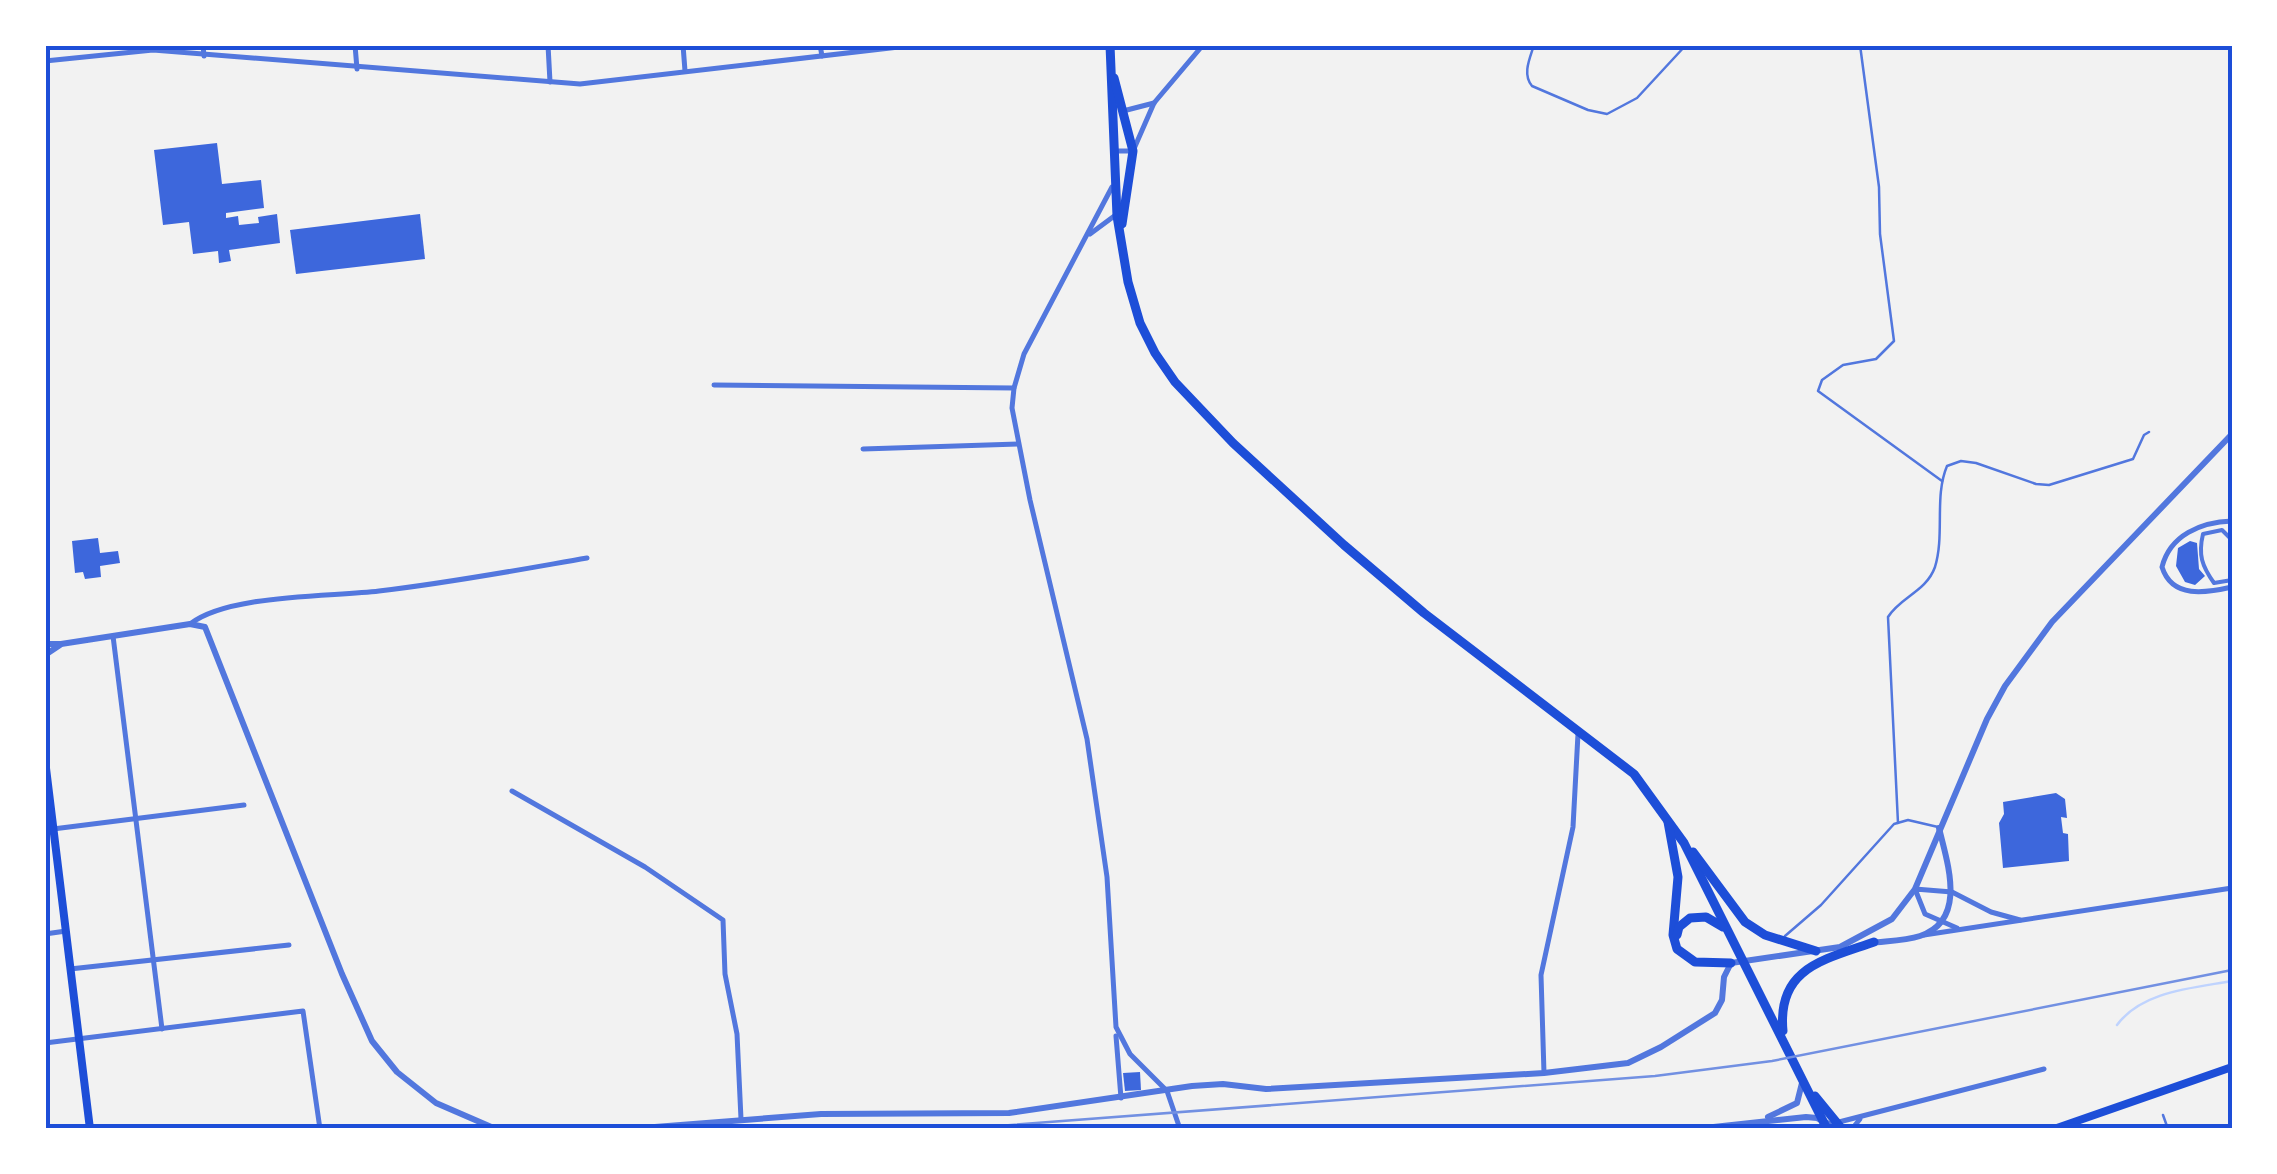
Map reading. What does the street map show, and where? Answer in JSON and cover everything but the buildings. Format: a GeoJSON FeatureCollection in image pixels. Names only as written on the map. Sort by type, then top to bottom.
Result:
{"type":"FeatureCollection","features":[{"type":"Feature","properties":{"kind":"main road"},"geometry":{"type":"LineString","coordinates":[[1110,45],[1112,151],[1128,282],[1154,353],[1175,382],[1233,443],[1344,545],[1424,613],[1634,774],[1745,922],[1782,941],[1816,951]]}},
{"type":"Feature","properties":{"kind":"main road"},"geometry":{"type":"LineString","coordinates":[[1111,66],[1133,151],[1121,212]]}},
{"type":"Feature","properties":{"kind":"main road"},"geometry":{"type":"LineString","coordinates":[[45,760],[49,829],[66,931],[90,1129]]}},
{"type":"Feature","properties":{"kind":"main road"},"geometry":{"type":"LineString","coordinates":[[1666,816],[1678,877],[1675,943],[1682,955],[1695,962],[1731,963]]}},
{"type":"Feature","properties":{"kind":"main road"},"geometry":{"type":"LineString","coordinates":[[1684,843],[1812,1101],[1833,1126]]}},
{"type":"Feature","properties":{"kind":"main road"},"geometry":{"type":"LineString","coordinates":[[1675,943],[1679,928],[1690,918],[1706,918],[1725,928]]}},
{"type":"Feature","properties":{"kind":"main road"},"geometry":{"type":"LineString","coordinates":[[1784,1039],[1781,1008],[1791,984],[1816,966],[1874,942]]}},
{"type":"Feature","properties":{"kind":"main road"},"geometry":{"type":"LineString","coordinates":[[2054,1129],[2232,1067]]}},
{"type":"Feature","properties":{"kind":"main road"},"geometry":{"type":"LineString","coordinates":[[1802,1077],[1833,1126]]}},
{"type":"Feature","properties":{"kind":"street"},"geometry":{"type":"LineString","coordinates":[[203,45],[204,56]]}},
{"type":"Feature","properties":{"kind":"street"},"geometry":{"type":"LineString","coordinates":[[354,45],[357,69]]}},
{"type":"Feature","properties":{"kind":"street"},"geometry":{"type":"LineString","coordinates":[[548,45],[550,82]]}},
{"type":"Feature","properties":{"kind":"street"},"geometry":{"type":"LineString","coordinates":[[683,45],[685,71]]}},
{"type":"Feature","properties":{"kind":"street"},"geometry":{"type":"LineString","coordinates":[[820,45],[822,56]]}},
{"type":"Feature","properties":{"kind":"street"},"geometry":{"type":"LineString","coordinates":[[45,62],[134,51],[590,84],[916,45]]}},
{"type":"Feature","properties":{"kind":"street"},"geometry":{"type":"LineString","coordinates":[[1112,151],[1133,151],[1154,103],[1203,45]]}},
{"type":"Feature","properties":{"kind":"street"},"geometry":{"type":"LineString","coordinates":[[1111,116],[1154,103]]}},
{"type":"Feature","properties":{"kind":"street"},"geometry":{"type":"LineString","coordinates":[[1121,1098],[1107,877],[1087,739],[1012,408],[1014,388],[1033,337],[1066,269],[1087,236],[1114,176],[1132,170]]}},
{"type":"Feature","properties":{"kind":"street"},"geometry":{"type":"LineString","coordinates":[[1087,236],[1121,212]]}},
{"type":"Feature","properties":{"kind":"street"},"geometry":{"type":"LineString","coordinates":[[1098,229],[1122,233]]}},
{"type":"Feature","properties":{"kind":"street"},"geometry":{"type":"LineString","coordinates":[[714,385],[1014,388]]}},
{"type":"Feature","properties":{"kind":"street"},"geometry":{"type":"LineString","coordinates":[[1840,947],[1892,918],[1915,889],[1987,719],[2029,651],[2064,609],[2232,434]]}},
{"type":"Feature","properties":{"kind":"street"},"geometry":{"type":"LineString","coordinates":[[863,449],[1018,444]]}},
{"type":"Feature","properties":{"kind":"street"},"geometry":{"type":"LineString","coordinates":[[2232,521],[2191,530],[2164,556],[2162,567],[2172,583],[2194,594],[2232,584]]}},
{"type":"Feature","properties":{"kind":"street"},"geometry":{"type":"LineString","coordinates":[[2232,540],[2222,530],[2203,534],[2200,548],[2202,565],[2214,583],[2232,584]]}},
{"type":"Feature","properties":{"kind":"street"},"geometry":{"type":"LineString","coordinates":[[190,624],[208,613],[275,598],[376,592],[586,558]]}},
{"type":"Feature","properties":{"kind":"street"},"geometry":{"type":"LineString","coordinates":[[45,644],[202,625],[210,635],[342,974],[372,1040],[397,1072],[436,1103],[496,1129]]}},
{"type":"Feature","properties":{"kind":"street"},"geometry":{"type":"LineString","coordinates":[[113,636],[162,1029]]}},
{"type":"Feature","properties":{"kind":"street"},"geometry":{"type":"LineString","coordinates":[[45,655],[61,644]]}},
{"type":"Feature","properties":{"kind":"street"},"geometry":{"type":"LineString","coordinates":[[2232,703],[2232,718]]}},
{"type":"Feature","properties":{"kind":"street"},"geometry":{"type":"LineString","coordinates":[[1544,1073],[1541,975],[1573,827],[1578,728]]}},
{"type":"Feature","properties":{"kind":"street"},"geometry":{"type":"LineString","coordinates":[[1579,753],[1601,746]]}},
{"type":"Feature","properties":{"kind":"street"},"geometry":{"type":"LineString","coordinates":[[512,791],[645,867],[722,920],[725,974],[737,1034],[741,1119]]}},
{"type":"Feature","properties":{"kind":"street"},"geometry":{"type":"LineString","coordinates":[[49,829],[244,805]]}},
{"type":"Feature","properties":{"kind":"street"},"geometry":{"type":"LineString","coordinates":[[1921,936],[1946,915],[1952,892],[1939,828]]}},
{"type":"Feature","properties":{"kind":"street"},"geometry":{"type":"LineString","coordinates":[[629,1129],[821,1114],[993,1114],[1223,1084],[1266,1088],[1544,1073],[1628,1063],[1673,1040],[1720,1007],[1724,977],[1731,963],[2232,888]]}},
{"type":"Feature","properties":{"kind":"street"},"geometry":{"type":"LineString","coordinates":[[1915,889],[1952,892],[1991,912],[2028,921]]}},
{"type":"Feature","properties":{"kind":"street"},"geometry":{"type":"LineString","coordinates":[[1915,889],[1925,914],[1939,923],[1964,930]]}},
{"type":"Feature","properties":{"kind":"street"},"geometry":{"type":"LineString","coordinates":[[45,934],[66,931]]}},
{"type":"Feature","properties":{"kind":"street"},"geometry":{"type":"LineString","coordinates":[[70,969],[289,944]]}},
{"type":"Feature","properties":{"kind":"street"},"geometry":{"type":"LineString","coordinates":[[45,1043],[304,1011],[320,1129]]}},
{"type":"Feature","properties":{"kind":"street"},"geometry":{"type":"LineString","coordinates":[[1116,1027],[1130,1054],[1167,1092],[1180,1129]]}},
{"type":"Feature","properties":{"kind":"street"},"geometry":{"type":"LineString","coordinates":[[1695,1129],[1806,1117],[1833,1126],[2044,1069]]}},
{"type":"Feature","properties":{"kind":"street"},"geometry":{"type":"LineString","coordinates":[[1758,1124],[1797,1102],[1802,1077]]}},
{"type":"Feature","properties":{"kind":"street"},"geometry":{"type":"LineString","coordinates":[[1806,1117],[1812,1101]]}},
{"type":"Feature","properties":{"kind":"street"},"geometry":{"type":"LineString","coordinates":[[1852,1129],[1862,1117]]}},
{"type":"Feature","properties":{"kind":"street"},"geometry":{"type":"LineString","coordinates":[[1777,1129],[1779,1120]]}},
{"type":"Feature","properties":{"kind":"lane"},"geometry":{"type":"LineString","coordinates":[[1534,45],[1527,71],[1532,86],[1607,114],[1636,98],[1686,45]]}},
{"type":"Feature","properties":{"kind":"lane"},"geometry":{"type":"LineString","coordinates":[[1860,45],[1880,187],[1880,234],[1894,342],[1876,359],[1844,365],[1822,380],[1818,391],[1943,482]]}},
{"type":"Feature","properties":{"kind":"lane"},"geometry":{"type":"LineString","coordinates":[[1898,822],[1888,618],[1896,606],[1918,592],[1934,567],[1942,531],[1947,466],[1961,460],[2036,484],[2060,483],[2133,460],[2149,432]]}},
{"type":"Feature","properties":{"kind":"lane"},"geometry":{"type":"LineString","coordinates":[[1782,941],[1898,822],[1908,820],[1939,828]]}},
{"type":"Feature","properties":{"kind":"lane"},"geometry":{"type":"LineString","coordinates":[[2163,1115],[2168,1129]]}},
{"type":"Feature","properties":{"kind":"waterway"},"geometry":{"type":"LineString","coordinates":[[2117,1025],[2154,998],[2232,981]]}},
{"type":"Feature","properties":{"kind":"railway"},"geometry":{"type":"LineString","coordinates":[[958,1129],[1655,1076],[1772,1061],[2232,970]]}}]}
